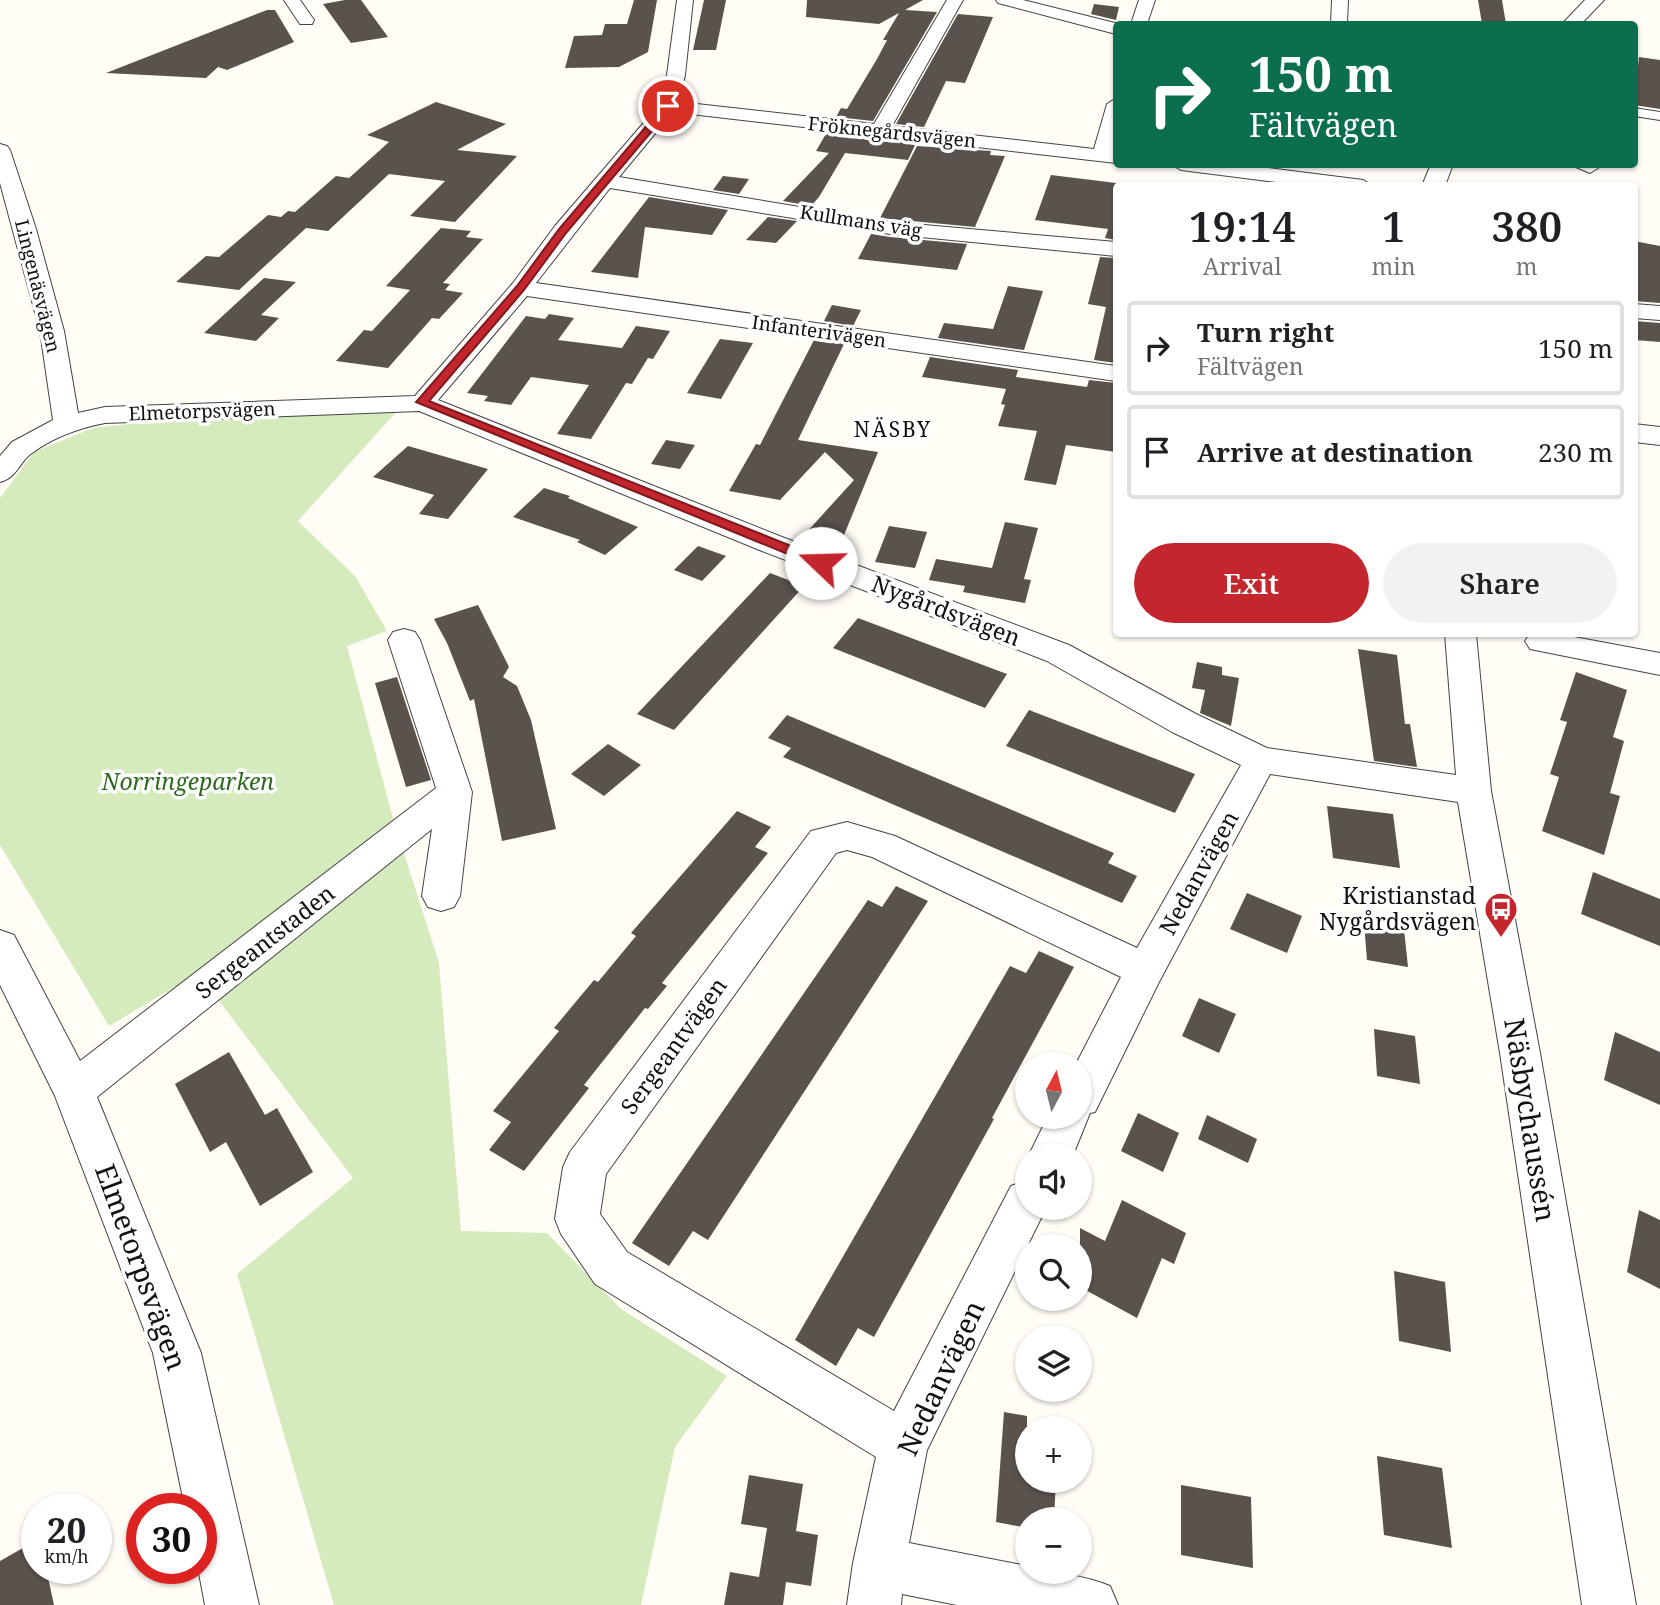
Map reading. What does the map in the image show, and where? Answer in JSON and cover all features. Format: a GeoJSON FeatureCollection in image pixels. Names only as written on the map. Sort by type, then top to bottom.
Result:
{"type":"FeatureCollection","features":[{"type":"Feature","properties":{"kind":"street"},"geometry":{"type":"LineString","coordinates":[[292,0],[306,20]]}},
{"type":"Feature","properties":{"kind":"street"},"geometry":{"type":"LineString","coordinates":[[422,402],[521,288],[563,231],[608,181],[668,106],[676,75],[685,0]]}},
{"type":"Feature","properties":{"kind":"street"},"geometry":{"type":"LineString","coordinates":[[880,130],[955,0]]}},
{"type":"Feature","properties":{"kind":"street"},"geometry":{"type":"LineString","coordinates":[[1004,0],[1113,28]]}},
{"type":"Feature","properties":{"kind":"street"},"geometry":{"type":"LineString","coordinates":[[1140,21],[1147,0]]}},
{"type":"Feature","properties":{"kind":"street"},"geometry":{"type":"LineString","coordinates":[[1339,21],[1340,0]]}},
{"type":"Feature","properties":{"kind":"street"},"geometry":{"type":"LineString","coordinates":[[1574,21],[1595,0]]}},
{"type":"Feature","properties":{"kind":"street","name":"Fröknegårdsvägen"},"geometry":{"type":"LineString","coordinates":[[668,106],[1109,156]]}},
{"type":"Feature","properties":{"kind":"street"},"geometry":{"type":"LineString","coordinates":[[1638,113],[1660,116]]}},
{"type":"Feature","properties":{"kind":"street"},"geometry":{"type":"LineString","coordinates":[[1109,156],[1113,126]]}},
{"type":"Feature","properties":{"kind":"street","name":"Lingenäsvägen"},"geometry":{"type":"LineString","coordinates":[[0,150],[25,229],[52,331],[67,423]]}},
{"type":"Feature","properties":{"kind":"street"},"geometry":{"type":"LineString","coordinates":[[1214,168],[1330,182]]}},
{"type":"Feature","properties":{"kind":"street","name":"Kullmans väg"},"geometry":{"type":"LineString","coordinates":[[608,181],[890,228],[1113,249]]}},
{"type":"Feature","properties":{"kind":"street","name":"Infanterivägen"},"geometry":{"type":"LineString","coordinates":[[521,288],[1113,374]]}},
{"type":"Feature","properties":{"kind":"street"},"geometry":{"type":"LineString","coordinates":[[1638,310],[1660,313]]}},
{"type":"Feature","properties":{"kind":"street","name":"Elmetorpsvägen"},"geometry":{"type":"LineString","coordinates":[[0,474],[21,448],[67,423],[105,415],[422,402]]}},
{"type":"Feature","properties":{"kind":"street","name":"Nygårdsvägen"},"geometry":{"type":"LineString","coordinates":[[422,402],[772,544],[1058,653],[1184,723],[1261,760],[1474,791]]}},
{"type":"Feature","properties":{"kind":"street"},"geometry":{"type":"LineString","coordinates":[[1638,433],[1660,436]]}},
{"type":"Feature","properties":{"kind":"street","name":"Näsbychaussén"},"geometry":{"type":"LineString","coordinates":[[1461,637],[1474,791],[1520,1052],[1609,1605]]}},
{"type":"Feature","properties":{"kind":"street"},"geometry":{"type":"LineString","coordinates":[[404,640],[455,792],[441,896]]}},
{"type":"Feature","properties":{"kind":"street"},"geometry":{"type":"LineString","coordinates":[[1541,641],[1660,664]]}},
{"type":"Feature","properties":{"kind":"street","name":"Nedanvägen"},"geometry":{"type":"LineString","coordinates":[[1092,1074],[1145,970],[1261,760]]}},
{"type":"Feature","properties":{"kind":"street","name":"Sergeantstaden"},"geometry":{"type":"LineString","coordinates":[[74,1091],[455,792]]}},
{"type":"Feature","properties":{"kind":"street","name":"Sergeantvägen"},"geometry":{"type":"LineString","coordinates":[[903,1445],[611,1268],[577,1219],[585,1167],[824,841],[847,836],[882,846],[1145,970]]}},
{"type":"Feature","properties":{"kind":"street","name":"Elmetorpsvägen"},"geometry":{"type":"LineString","coordinates":[[0,946],[10,988],[74,1091],[177,1353],[232,1605]]}},
{"type":"Feature","properties":{"kind":"street","name":"Nedanvägen"},"geometry":{"type":"LineString","coordinates":[[876,1584],[903,1445],[1017,1220]]}},
{"type":"Feature","properties":{"kind":"street"},"geometry":{"type":"LineString","coordinates":[[876,1584],[1091,1605]]}},
{"type":"Feature","properties":{"kind":"green space","name":"Norringeparken"},"geometry":{"type":"Polygon","coordinates":[[[397,411],[298,521],[355,576],[387,631],[347,646],[394,822],[439,963],[461,1231],[547,1233],[621,1309],[727,1376],[675,1447],[641,1605],[334,1605],[237,1274],[353,1178],[198,973],[109,1026],[0,845],[0,498],[34,452],[93,428],[164,420],[397,411]]]}},
{"type":"Feature","properties":{"kind":"building"},"geometry":{"type":"Polygon","coordinates":[[[361,0],[388,37],[351,43],[323,4],[361,0]]]}},
{"type":"Feature","properties":{"kind":"building"},"geometry":{"type":"Polygon","coordinates":[[[634,0],[657,0],[648,52],[619,67],[565,68],[574,36],[602,35],[605,24],[627,24],[634,0]]]}},
{"type":"Feature","properties":{"kind":"building"},"geometry":{"type":"Polygon","coordinates":[[[704,0],[726,0],[716,50],[693,50],[704,0]]]}},
{"type":"Feature","properties":{"kind":"building"},"geometry":{"type":"Polygon","coordinates":[[[807,0],[923,0],[905,10],[937,12],[873,121],[836,117],[841,108],[847,109],[877,59],[887,40],[883,40],[899,13],[879,24],[806,17],[807,0]]]}},
{"type":"Feature","properties":{"kind":"building"},"geometry":{"type":"Polygon","coordinates":[[[1478,0],[1502,0],[1506,21],[1482,21],[1478,0]]]}},
{"type":"Feature","properties":{"kind":"building"},"geometry":{"type":"Polygon","coordinates":[[[1094,4],[1119,7],[1116,20],[1091,14],[1094,4]]]}},
{"type":"Feature","properties":{"kind":"building"},"geometry":{"type":"Polygon","coordinates":[[[267,10],[275,10],[294,42],[227,70],[218,67],[206,78],[106,73],[267,10]]]}},
{"type":"Feature","properties":{"kind":"building"},"geometry":{"type":"Polygon","coordinates":[[[958,14],[993,17],[965,83],[946,81],[924,127],[896,124],[958,14]]]}},
{"type":"Feature","properties":{"kind":"building"},"geometry":{"type":"Polygon","coordinates":[[[1639,57],[1660,60],[1660,109],[1638,106],[1639,57]]]}},
{"type":"Feature","properties":{"kind":"building"},"geometry":{"type":"Polygon","coordinates":[[[436,102],[506,124],[457,150],[517,156],[455,222],[410,216],[445,181],[389,174],[328,231],[306,228],[239,290],[176,282],[206,256],[219,257],[268,215],[281,217],[288,211],[295,212],[336,176],[349,178],[389,142],[367,135],[436,102]]]}},
{"type":"Feature","properties":{"kind":"building"},"geometry":{"type":"Polygon","coordinates":[[[827,132],[916,143],[908,160],[845,153],[811,206],[783,201],[829,153],[816,151],[827,132]]]}},
{"type":"Feature","properties":{"kind":"building"},"geometry":{"type":"Polygon","coordinates":[[[917,146],[991,151],[990,155],[1005,156],[975,227],[880,218],[917,146]]]}},
{"type":"Feature","properties":{"kind":"building"},"geometry":{"type":"Polygon","coordinates":[[[1051,175],[1113,183],[1113,239],[1105,238],[1108,229],[1035,220],[1051,175]]]}},
{"type":"Feature","properties":{"kind":"building"},"geometry":{"type":"Polygon","coordinates":[[[723,176],[749,179],[739,194],[713,190],[723,176]]]}},
{"type":"Feature","properties":{"kind":"building"},"geometry":{"type":"Polygon","coordinates":[[[649,197],[728,210],[712,235],[645,227],[638,278],[591,272],[649,197]]]}},
{"type":"Feature","properties":{"kind":"building"},"geometry":{"type":"Polygon","coordinates":[[[768,217],[797,221],[776,243],[746,240],[768,217]]]}},
{"type":"Feature","properties":{"kind":"building"},"geometry":{"type":"Polygon","coordinates":[[[441,228],[471,231],[466,237],[483,239],[443,283],[450,284],[445,290],[463,293],[439,319],[432,318],[388,368],[336,361],[364,330],[372,331],[410,290],[386,286],[441,228]]]}},
{"type":"Feature","properties":{"kind":"building"},"geometry":{"type":"Polygon","coordinates":[[[871,234],[967,244],[957,270],[858,259],[871,234]]]}},
{"type":"Feature","properties":{"kind":"building"},"geometry":{"type":"Polygon","coordinates":[[[1638,242],[1660,246],[1660,303],[1638,301],[1638,242]]]}},
{"type":"Feature","properties":{"kind":"building"},"geometry":{"type":"Polygon","coordinates":[[[1100,257],[1113,258],[1113,363],[1094,360],[1106,307],[1088,304],[1100,257]]]}},
{"type":"Feature","properties":{"kind":"building"},"geometry":{"type":"Polygon","coordinates":[[[264,278],[296,282],[261,315],[279,318],[256,341],[204,333],[264,278]]]}},
{"type":"Feature","properties":{"kind":"building"},"geometry":{"type":"Polygon","coordinates":[[[1008,286],[1043,291],[1024,350],[938,338],[944,323],[993,329],[1008,286]]]}},
{"type":"Feature","properties":{"kind":"building"},"geometry":{"type":"Polygon","coordinates":[[[832,305],[861,310],[853,326],[824,321],[832,305]]]}},
{"type":"Feature","properties":{"kind":"building"},"geometry":{"type":"Polygon","coordinates":[[[549,314],[574,318],[558,340],[622,348],[636,326],[670,331],[653,359],[648,358],[632,384],[626,383],[591,439],[557,434],[589,385],[531,377],[511,405],[484,401],[488,396],[467,393],[526,316],[545,319],[549,314]]]}},
{"type":"Feature","properties":{"kind":"building"},"geometry":{"type":"Polygon","coordinates":[[[1638,321],[1660,323],[1660,342],[1638,340],[1638,321]]]}},
{"type":"Feature","properties":{"kind":"building"},"geometry":{"type":"Polygon","coordinates":[[[720,339],[753,343],[721,399],[687,393],[720,339]]]}},
{"type":"Feature","properties":{"kind":"building"},"geometry":{"type":"Polygon","coordinates":[[[814,340],[844,344],[798,440],[878,452],[842,540],[805,534],[854,480],[825,452],[780,500],[729,491],[756,444],[760,445],[814,340]]]}},
{"type":"Feature","properties":{"kind":"building"},"geometry":{"type":"Polygon","coordinates":[[[930,357],[1018,370],[1016,377],[1087,387],[1089,380],[1113,383],[1113,452],[1066,445],[1056,485],[1024,480],[1037,431],[998,426],[1005,405],[1001,404],[1006,389],[922,377],[930,357]]]}},
{"type":"Feature","properties":{"kind":"building"},"geometry":{"type":"Polygon","coordinates":[[[666,440],[695,445],[680,469],[651,464],[666,440]]]}},
{"type":"Feature","properties":{"kind":"building"},"geometry":{"type":"Polygon","coordinates":[[[408,446],[488,469],[448,519],[419,514],[434,495],[373,477],[408,446]]]}},
{"type":"Feature","properties":{"kind":"building"},"geometry":{"type":"Polygon","coordinates":[[[544,488],[570,496],[568,498],[638,527],[605,555],[577,542],[580,540],[513,517],[544,488]]]}},
{"type":"Feature","properties":{"kind":"building"},"geometry":{"type":"Polygon","coordinates":[[[1005,522],[1038,528],[1024,579],[1031,580],[1025,603],[963,592],[965,586],[929,580],[936,559],[992,568],[1005,522]]]}},
{"type":"Feature","properties":{"kind":"building"},"geometry":{"type":"Polygon","coordinates":[[[889,526],[927,532],[915,568],[875,562],[889,526]]]}},
{"type":"Feature","properties":{"kind":"building"},"geometry":{"type":"Polygon","coordinates":[[[698,546],[726,556],[702,581],[674,570],[698,546]]]}},
{"type":"Feature","properties":{"kind":"building"},"geometry":{"type":"Polygon","coordinates":[[[770,573],[804,586],[674,730],[637,714],[770,573]]]}},
{"type":"Feature","properties":{"kind":"building"},"geometry":{"type":"Polygon","coordinates":[[[478,605],[509,667],[503,677],[517,686],[531,720],[556,829],[502,841],[474,699],[470,701],[447,643],[434,619],[478,605]]]}},
{"type":"Feature","properties":{"kind":"building"},"geometry":{"type":"Polygon","coordinates":[[[858,618],[1007,674],[985,708],[833,648],[858,618]]]}},
{"type":"Feature","properties":{"kind":"building"},"geometry":{"type":"Polygon","coordinates":[[[1358,649],[1397,655],[1405,724],[1410,724],[1417,767],[1374,761],[1358,649]]]}},
{"type":"Feature","properties":{"kind":"building"},"geometry":{"type":"Polygon","coordinates":[[[1197,662],[1222,667],[1222,675],[1239,678],[1231,726],[1200,713],[1205,690],[1192,688],[1197,662]]]}},
{"type":"Feature","properties":{"kind":"building"},"geometry":{"type":"Polygon","coordinates":[[[1576,672],[1627,690],[1613,737],[1624,741],[1610,793],[1620,796],[1604,855],[1542,831],[1559,777],[1550,774],[1567,722],[1560,720],[1576,672]]]}},
{"type":"Feature","properties":{"kind":"building"},"geometry":{"type":"Polygon","coordinates":[[[397,677],[431,780],[406,787],[375,683],[397,677]]]}},
{"type":"Feature","properties":{"kind":"building"},"geometry":{"type":"Polygon","coordinates":[[[1029,710],[1195,774],[1175,813],[1006,746],[1029,710]]]}},
{"type":"Feature","properties":{"kind":"building"},"geometry":{"type":"Polygon","coordinates":[[[787,715],[1114,853],[1108,863],[1137,876],[1122,903],[783,757],[791,748],[768,738],[787,715]]]}},
{"type":"Feature","properties":{"kind":"building"},"geometry":{"type":"Polygon","coordinates":[[[608,744],[641,765],[604,796],[571,774],[608,744]]]}},
{"type":"Feature","properties":{"kind":"building"},"geometry":{"type":"Polygon","coordinates":[[[1327,806],[1393,814],[1400,868],[1333,858],[1327,806]]]}},
{"type":"Feature","properties":{"kind":"building"},"geometry":{"type":"Polygon","coordinates":[[[737,811],[771,827],[755,847],[768,853],[662,983],[667,986],[648,1009],[645,1008],[584,1085],[589,1088],[524,1171],[489,1150],[511,1122],[493,1111],[559,1031],[554,1028],[594,980],[598,982],[636,936],[631,933],[737,811]]]}},
{"type":"Feature","properties":{"kind":"building"},"geometry":{"type":"Polygon","coordinates":[[[1593,872],[1660,899],[1660,946],[1581,914],[1593,872]]]}},
{"type":"Feature","properties":{"kind":"building"},"geometry":{"type":"Polygon","coordinates":[[[896,886],[928,901],[708,1240],[693,1231],[669,1266],[632,1243],[868,900],[882,907],[896,886]]]}},
{"type":"Feature","properties":{"kind":"building"},"geometry":{"type":"Polygon","coordinates":[[[1247,893],[1302,916],[1287,953],[1230,929],[1247,893]]]}},
{"type":"Feature","properties":{"kind":"building"},"geometry":{"type":"Polygon","coordinates":[[[1364,923],[1404,929],[1408,967],[1367,960],[1364,923]]]}},
{"type":"Feature","properties":{"kind":"building"},"geometry":{"type":"Polygon","coordinates":[[[1039,951],[1074,967],[1028,1052],[1015,1052],[1015,1076],[992,1118],[994,1119],[874,1337],[858,1328],[836,1366],[795,1340],[1010,966],[1026,973],[1039,951]]]}},
{"type":"Feature","properties":{"kind":"building"},"geometry":{"type":"Polygon","coordinates":[[[1199,998],[1236,1014],[1219,1053],[1182,1036],[1199,998]]]}},
{"type":"Feature","properties":{"kind":"building"},"geometry":{"type":"Polygon","coordinates":[[[1374,1029],[1415,1036],[1420,1084],[1377,1076],[1374,1029]]]}},
{"type":"Feature","properties":{"kind":"building"},"geometry":{"type":"Polygon","coordinates":[[[1615,1032],[1660,1052],[1660,1105],[1604,1080],[1615,1032]]]}},
{"type":"Feature","properties":{"kind":"building"},"geometry":{"type":"Polygon","coordinates":[[[229,1052],[265,1115],[277,1108],[313,1172],[260,1206],[226,1142],[210,1152],[175,1084],[229,1052]]]}},
{"type":"Feature","properties":{"kind":"building"},"geometry":{"type":"Polygon","coordinates":[[[1138,1113],[1179,1133],[1163,1172],[1121,1151],[1138,1113]]]}},
{"type":"Feature","properties":{"kind":"building"},"geometry":{"type":"Polygon","coordinates":[[[1207,1115],[1257,1139],[1248,1163],[1198,1139],[1207,1115]]]}},
{"type":"Feature","properties":{"kind":"building"},"geometry":{"type":"Polygon","coordinates":[[[1122,1200],[1186,1233],[1174,1264],[1162,1258],[1137,1318],[1092,1294],[1092,1234],[1105,1241],[1122,1200]]]}},
{"type":"Feature","properties":{"kind":"building"},"geometry":{"type":"Polygon","coordinates":[[[1639,1210],[1660,1220],[1660,1289],[1627,1272],[1639,1210]]]}},
{"type":"Feature","properties":{"kind":"building"},"geometry":{"type":"Polygon","coordinates":[[[1080,1228],[1092,1234],[1080,1234],[1080,1228]]]}},
{"type":"Feature","properties":{"kind":"building"},"geometry":{"type":"Polygon","coordinates":[[[1394,1271],[1445,1282],[1451,1352],[1399,1341],[1394,1271]]]}},
{"type":"Feature","properties":{"kind":"building"},"geometry":{"type":"Polygon","coordinates":[[[1004,1412],[1027,1416],[1015,1416],[1015,1493],[1055,1493],[1055,1507],[1015,1507],[1015,1526],[996,1522],[1004,1412]]]}},
{"type":"Feature","properties":{"kind":"building"},"geometry":{"type":"Polygon","coordinates":[[[1377,1456],[1442,1468],[1452,1548],[1384,1535],[1377,1456]]]}},
{"type":"Feature","properties":{"kind":"building"},"geometry":{"type":"Polygon","coordinates":[[[749,1475],[803,1484],[796,1531],[818,1535],[811,1586],[786,1582],[783,1605],[724,1605],[730,1572],[759,1577],[767,1528],[741,1524],[749,1475]]]}},
{"type":"Feature","properties":{"kind":"building"},"geometry":{"type":"Polygon","coordinates":[[[1181,1485],[1251,1497],[1253,1568],[1181,1555],[1181,1485]]]}},
{"type":"Feature","properties":{"kind":"building"},"geometry":{"type":"Polygon","coordinates":[[[21,1549],[21,1584],[49,1584],[54,1605],[0,1605],[0,1561],[21,1549]]]}},
{"type":"Feature","properties":{"kind":"place","name":"Kristianstad Nygårdsvägen"},"geometry":{"type":"Point","coordinates":[1501,939]}},
{"type":"Feature","properties":{"kind":"district","name":"NÄSBY"},"geometry":{"type":"Point","coordinates":[893,430]}},
{"type":"Feature","properties":{"kind":"route"},"geometry":{"type":"LineString","coordinates":[[668,106],[608,181],[563,231],[521,288],[422,402],[821,563]]}}]}
